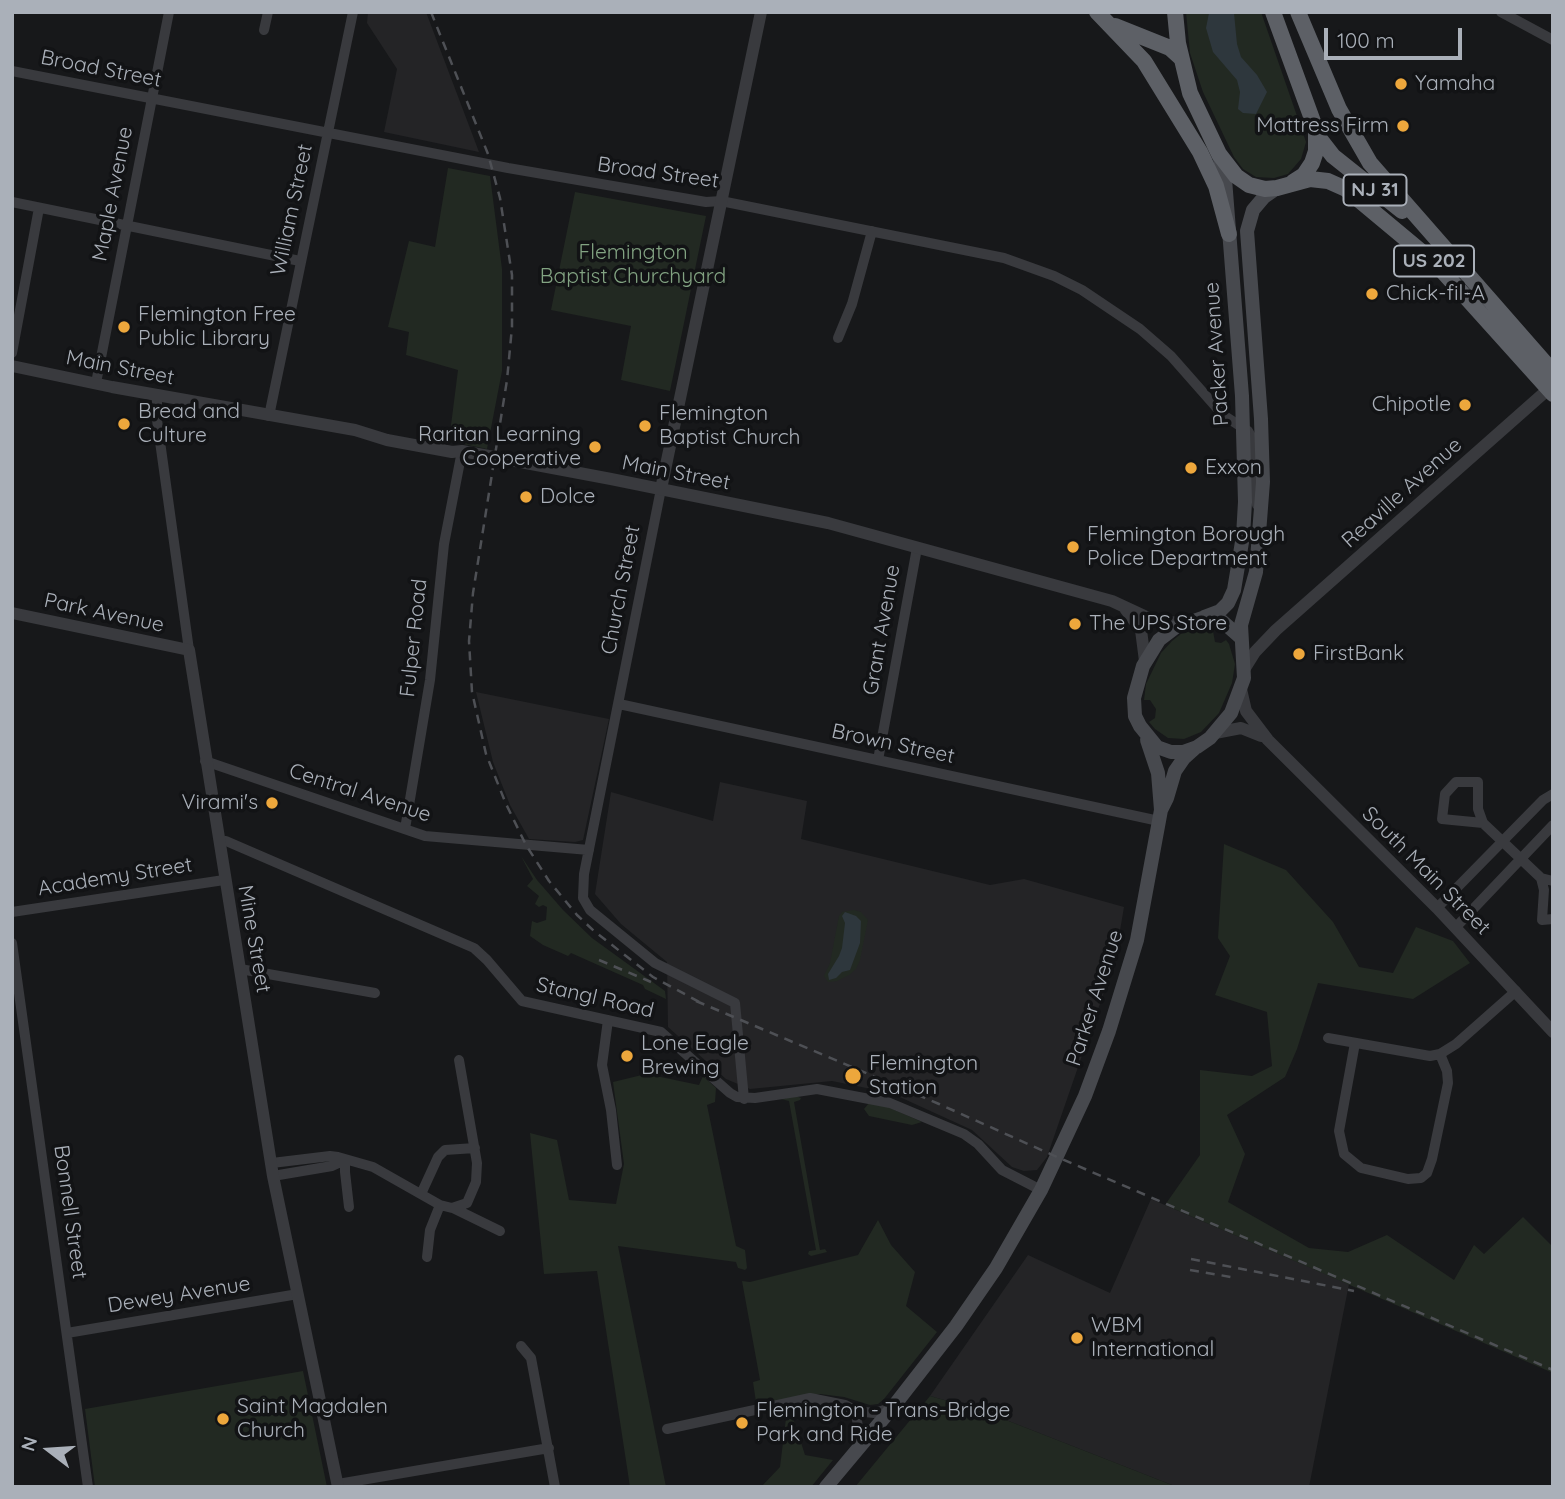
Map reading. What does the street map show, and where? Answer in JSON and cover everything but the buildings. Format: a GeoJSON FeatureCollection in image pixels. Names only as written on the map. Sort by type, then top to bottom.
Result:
{"type":"FeatureCollection","features":[{"type":"Feature","properties":{"kind":"highway","name":"US 202"},"geometry":{"type":"LineString","coordinates":[[1175,12],[1181,58],[1191,93],[1219,154],[1232,172],[1245,183],[1260,189],[1315,179],[1346,189],[1398,230],[1443,271],[1551,389]]}},
{"type":"Feature","properties":{"kind":"highway","name":"NJ 31"},"geometry":{"type":"LineString","coordinates":[[1273,12],[1319,138],[1333,156],[1444,247]]}},
{"type":"Feature","properties":{"kind":"highway"},"geometry":{"type":"LineString","coordinates":[[1283,12],[1288,53]]}},
{"type":"Feature","properties":{"kind":"highway","name":"US 202"},"geometry":{"type":"LineString","coordinates":[[1297,12],[1329,89],[1360,149],[1553,372]]}},
{"type":"Feature","properties":{"kind":"highway"},"geometry":{"type":"LineString","coordinates":[[1102,17],[1170,48],[1181,58]]}},
{"type":"Feature","properties":{"kind":"highway"},"geometry":{"type":"LineString","coordinates":[[1102,17],[1144,61],[1200,152],[1216,186],[1229,234]]}},
{"type":"Feature","properties":{"kind":"highway"},"geometry":{"type":"LineString","coordinates":[[1284,186],[1304,175],[1314,157],[1317,139],[1314,126]]}},
{"type":"Feature","properties":{"kind":"main road","name":"Packer Avenue"},"geometry":{"type":"LineString","coordinates":[[1202,618],[1217,613],[1228,603],[1237,577],[1245,502],[1243,428],[1225,179],[1219,154]]}},
{"type":"Feature","properties":{"kind":"main road","name":"Packer Avenue"},"geometry":{"type":"LineString","coordinates":[[1240,638],[1256,572],[1263,453],[1247,231],[1250,215],[1260,201],[1284,186]]}},
{"type":"Feature","properties":{"kind":"main road"},"geometry":{"type":"LineString","coordinates":[[1202,618],[1223,622],[1240,638],[1245,668],[1241,689],[1231,713],[1215,733],[1197,747],[1183,752],[1171,752],[1157,747],[1144,734],[1135,716],[1134,698],[1145,661],[1165,634],[1183,623],[1202,618]]}},
{"type":"Feature","properties":{"kind":"main road","name":"Parker Avenue"},"geometry":{"type":"LineString","coordinates":[[1144,734],[1156,762],[1160,815]]}},
{"type":"Feature","properties":{"kind":"main road","name":"Parker Avenue"},"geometry":{"type":"LineString","coordinates":[[826,1487],[970,1306],[1016,1235],[1041,1190],[1085,1096],[1117,1006],[1137,940],[1160,815],[1175,770],[1187,754],[1197,747]]}},
{"type":"Feature","properties":{"kind":"street","name":"Maple Avenue"},"geometry":{"type":"LineString","coordinates":[[96,383],[169,12]]}},
{"type":"Feature","properties":{"kind":"street"},"geometry":{"type":"LineString","coordinates":[[264,30],[268,12]]}},
{"type":"Feature","properties":{"kind":"street","name":"William Street"},"geometry":{"type":"LineString","coordinates":[[269,416],[353,12]]}},
{"type":"Feature","properties":{"kind":"street","name":"Church Street"},"geometry":{"type":"LineString","coordinates":[[744,1099],[735,1003],[655,963],[590,909],[585,904],[583,892],[661,489],[761,12]]}},
{"type":"Feature","properties":{"kind":"street"},"geometry":{"type":"LineString","coordinates":[[1501,12],[1553,40]]}},
{"type":"Feature","properties":{"kind":"street","name":"Broad Street"},"geometry":{"type":"LineString","coordinates":[[12,71],[544,175],[706,202],[721,201],[1004,258],[1068,282],[1140,329],[1176,360],[1223,415],[1243,428]]}},
{"type":"Feature","properties":{"kind":"street"},"geometry":{"type":"LineString","coordinates":[[12,202],[300,261]]}},
{"type":"Feature","properties":{"kind":"street"},"geometry":{"type":"LineString","coordinates":[[12,353],[39,208]]}},
{"type":"Feature","properties":{"kind":"street"},"geometry":{"type":"LineString","coordinates":[[838,338],[852,303],[872,231]]}},
{"type":"Feature","properties":{"kind":"street"},"geometry":{"type":"LineString","coordinates":[[1232,273],[1250,270]]}},
{"type":"Feature","properties":{"kind":"street","name":"Main Street"},"geometry":{"type":"LineString","coordinates":[[12,366],[828,523],[1121,605],[1155,621],[1183,623]]}},
{"type":"Feature","properties":{"kind":"street","name":"Reaville Avenue"},"geometry":{"type":"LineString","coordinates":[[1245,668],[1255,652],[1276,630],[1551,389]]}},
{"type":"Feature","properties":{"kind":"street","name":"Mine Street"},"geometry":{"type":"LineString","coordinates":[[157,394],[157,420],[224,880],[273,1169],[338,1486]]}},
{"type":"Feature","properties":{"kind":"street"},"geometry":{"type":"LineString","coordinates":[[1243,428],[1248,431],[1253,443],[1254,491],[1261,522]]}},
{"type":"Feature","properties":{"kind":"street","name":"Fulper Road"},"geometry":{"type":"LineString","coordinates":[[405,829],[429,690],[444,544],[462,451]]}},
{"type":"Feature","properties":{"kind":"street","name":"Grant Avenue"},"geometry":{"type":"LineString","coordinates":[[878,760],[917,548]]}},
{"type":"Feature","properties":{"kind":"street"},"geometry":{"type":"LineString","coordinates":[[1121,605],[1141,629],[1145,661]]}},
{"type":"Feature","properties":{"kind":"street","name":"Park Avenue"},"geometry":{"type":"LineString","coordinates":[[12,613],[189,650]]}},
{"type":"Feature","properties":{"kind":"street","name":"Reaville Avenue"},"geometry":{"type":"LineString","coordinates":[[1240,638],[1256,639],[1276,630]]}},
{"type":"Feature","properties":{"kind":"street","name":"South Main Street"},"geometry":{"type":"LineString","coordinates":[[1241,689],[1248,716],[1268,740],[1456,927],[1553,1032]]}},
{"type":"Feature","properties":{"kind":"street","name":"Brown Street"},"geometry":{"type":"LineString","coordinates":[[619,704],[878,760],[1160,815]]}},
{"type":"Feature","properties":{"kind":"street","name":"South Main Street"},"geometry":{"type":"LineString","coordinates":[[1215,733],[1241,728],[1268,740]]}},
{"type":"Feature","properties":{"kind":"street","name":"Central Avenue"},"geometry":{"type":"LineString","coordinates":[[205,761],[432,837],[589,850]]}},
{"type":"Feature","properties":{"kind":"street"},"geometry":{"type":"LineString","coordinates":[[1483,822],[1442,819],[1444,794],[1456,782],[1478,782],[1478,809],[1483,822],[1541,878],[1553,881]]}},
{"type":"Feature","properties":{"kind":"street"},"geometry":{"type":"LineString","coordinates":[[1437,908],[1543,800],[1553,794]]}},
{"type":"Feature","properties":{"kind":"street"},"geometry":{"type":"LineString","coordinates":[[1456,927],[1553,825]]}},
{"type":"Feature","properties":{"kind":"street","name":"Stangl Road"},"geometry":{"type":"LineString","coordinates":[[219,842],[226,841],[474,948],[522,1001],[665,1035],[730,1093],[744,1099]]}},
{"type":"Feature","properties":{"kind":"street"},"geometry":{"type":"LineString","coordinates":[[1541,878],[1544,890],[1542,919],[1553,919]]}},
{"type":"Feature","properties":{"kind":"street","name":"Academy Street"},"geometry":{"type":"LineString","coordinates":[[12,912],[224,880]]}},
{"type":"Feature","properties":{"kind":"street","name":"Bonnell Street"},"geometry":{"type":"LineString","coordinates":[[12,943],[88,1487]]}},
{"type":"Feature","properties":{"kind":"street"},"geometry":{"type":"LineString","coordinates":[[240,970],[375,993]]}},
{"type":"Feature","properties":{"kind":"street"},"geometry":{"type":"LineString","coordinates":[[1328,1038],[1425,1056],[1440,1054],[1456,1044],[1516,991]]}},
{"type":"Feature","properties":{"kind":"street"},"geometry":{"type":"LineString","coordinates":[[608,1020],[602,1065],[617,1165]]}},
{"type":"Feature","properties":{"kind":"street"},"geometry":{"type":"LineString","coordinates":[[1355,1043],[1339,1130],[1344,1154],[1361,1168],[1408,1180],[1421,1178],[1430,1167],[1448,1083],[1447,1070],[1440,1054]]}},
{"type":"Feature","properties":{"kind":"street"},"geometry":{"type":"LineString","coordinates":[[452,1208],[467,1203],[478,1173],[459,1060]]}},
{"type":"Feature","properties":{"kind":"street"},"geometry":{"type":"LineString","coordinates":[[744,1099],[817,1089],[890,1103],[964,1134],[978,1144],[1002,1170],[1041,1190]]}},
{"type":"Feature","properties":{"kind":"street"},"geometry":{"type":"LineString","coordinates":[[421,1194],[438,1157],[446,1150],[475,1148]]}},
{"type":"Feature","properties":{"kind":"street"},"geometry":{"type":"LineString","coordinates":[[273,1169],[330,1156],[373,1167],[440,1205],[500,1231]]}},
{"type":"Feature","properties":{"kind":"street"},"geometry":{"type":"LineString","coordinates":[[345,1160],[349,1207]]}},
{"type":"Feature","properties":{"kind":"street"},"geometry":{"type":"LineString","coordinates":[[427,1257],[430,1230],[440,1205]]}},
{"type":"Feature","properties":{"kind":"street","name":"Dewey Avenue"},"geometry":{"type":"LineString","coordinates":[[67,1333],[298,1294]]}},
{"type":"Feature","properties":{"kind":"street"},"geometry":{"type":"LineString","coordinates":[[521,1346],[531,1358],[555,1487]]}},
{"type":"Feature","properties":{"kind":"street"},"geometry":{"type":"LineString","coordinates":[[667,1429],[810,1398],[845,1405],[856,1411],[874,1413],[893,1406]]}},
{"type":"Feature","properties":{"kind":"street"},"geometry":{"type":"LineString","coordinates":[[856,1411],[860,1447]]}},
{"type":"Feature","properties":{"kind":"street"},"geometry":{"type":"LineString","coordinates":[[338,1486],[549,1448]]}},
{"type":"Feature","properties":{"kind":"shaded area"},"geometry":{"type":"Polygon","coordinates":[[[368,12],[426,12],[479,152],[384,132],[397,69],[367,23],[368,12]]]}},
{"type":"Feature","properties":{"kind":"shaded area"},"geometry":{"type":"Polygon","coordinates":[[[1209,13],[1234,13],[1241,57],[1257,75],[1267,92],[1256,114],[1243,113],[1238,109],[1240,92],[1237,80],[1213,52],[1206,28],[1209,13]]]}},
{"type":"Feature","properties":{"kind":"shaded area"},"geometry":{"type":"Polygon","coordinates":[[[476,692],[609,719],[583,840],[575,842],[529,839],[510,805],[493,762],[476,692]]]}},
{"type":"Feature","properties":{"kind":"shaded area"},"geometry":{"type":"Polygon","coordinates":[[[720,782],[807,801],[801,839],[990,885],[1024,879],[1124,907],[1115,960],[1047,1157],[1037,1170],[1024,1171],[1012,1167],[972,1130],[891,1093],[832,1081],[750,1089],[726,1079],[668,1027],[667,962],[621,924],[595,894],[611,792],[713,821],[720,782]]]}},
{"type":"Feature","properties":{"kind":"shaded area"},"geometry":{"type":"Polygon","coordinates":[[[845,912],[861,921],[860,943],[850,970],[829,980],[828,974],[842,948],[845,923],[842,916],[845,912]]]}},
{"type":"Feature","properties":{"kind":"shaded area"},"geometry":{"type":"Polygon","coordinates":[[[1151,1199],[1349,1284],[1309,1487],[1177,1487],[983,1411],[930,1396],[1028,1255],[1110,1293],[1151,1199]]]}},
{"type":"Feature","properties":{"kind":"green space"},"geometry":{"type":"Polygon","coordinates":[[[1186,12],[1261,12],[1306,142],[1301,159],[1288,174],[1274,178],[1256,177],[1243,169],[1234,157],[1203,92],[1190,53],[1186,12]]]}},
{"type":"Feature","properties":{"kind":"green space"},"geometry":{"type":"Polygon","coordinates":[[[448,168],[490,176],[502,269],[502,371],[487,449],[449,441],[458,370],[406,355],[409,332],[388,327],[409,241],[435,247],[448,168]]]}},
{"type":"Feature","properties":{"kind":"green space","name":"Flemington Baptist Churchyard"},"geometry":{"type":"Polygon","coordinates":[[[575,192],[706,216],[670,391],[621,380],[631,326],[551,310],[575,192]]]}},
{"type":"Feature","properties":{"kind":"green space"},"geometry":{"type":"Polygon","coordinates":[[[1197,629],[1213,631],[1215,642],[1226,640],[1229,644],[1235,664],[1232,683],[1219,713],[1201,732],[1184,739],[1168,738],[1149,722],[1155,718],[1156,709],[1150,700],[1144,700],[1146,684],[1161,653],[1172,641],[1182,633],[1197,629]]]}},
{"type":"Feature","properties":{"kind":"green space"},"geometry":{"type":"Polygon","coordinates":[[[1224,844],[1286,870],[1333,922],[1359,967],[1393,973],[1416,927],[1453,941],[1470,963],[1413,999],[1318,983],[1285,1077],[1227,1115],[1245,1154],[1228,1202],[1309,1248],[1348,1252],[1387,1235],[1454,1280],[1474,1245],[1484,1254],[1523,1217],[1553,1247],[1553,1373],[1165,1205],[1200,1155],[1200,1070],[1252,1076],[1272,1066],[1267,1012],[1215,995],[1230,956],[1218,938],[1224,844]]]}},
{"type":"Feature","properties":{"kind":"green space"},"geometry":{"type":"Polygon","coordinates":[[[521,856],[537,880],[563,910],[592,938],[665,991],[666,999],[645,989],[643,985],[571,953],[568,956],[530,936],[532,921],[537,923],[546,920],[547,907],[535,904],[539,896],[527,886],[533,879],[521,856]]]}},
{"type":"Feature","properties":{"kind":"green space"},"geometry":{"type":"Polygon","coordinates":[[[842,912],[861,912],[868,920],[860,960],[849,975],[828,982],[824,976],[830,963],[839,916],[842,912]]]}},
{"type":"Feature","properties":{"kind":"green space"},"geometry":{"type":"Polygon","coordinates":[[[646,1074],[699,1085],[703,1076],[716,1088],[715,1102],[707,1105],[736,1246],[745,1250],[747,1268],[738,1268],[736,1262],[618,1246],[666,1487],[630,1487],[597,1271],[544,1274],[530,1133],[557,1140],[569,1200],[616,1204],[624,1164],[613,1082],[646,1074]]]}},
{"type":"Feature","properties":{"kind":"green space"},"geometry":{"type":"Polygon","coordinates":[[[796,1096],[801,1098],[794,1102],[820,1250],[825,1249],[827,1252],[811,1256],[809,1251],[816,1250],[789,1101],[781,1099],[796,1096]]]}},
{"type":"Feature","properties":{"kind":"green space"},"geometry":{"type":"Polygon","coordinates":[[[869,1103],[888,1107],[922,1122],[912,1125],[869,1116],[864,1109],[869,1103]]]}},
{"type":"Feature","properties":{"kind":"green space"},"geometry":{"type":"Polygon","coordinates":[[[878,1220],[891,1245],[915,1272],[906,1306],[937,1332],[878,1404],[870,1405],[844,1397],[820,1394],[760,1404],[756,1402],[753,1382],[760,1380],[742,1281],[750,1282],[858,1255],[878,1220]]]}},
{"type":"Feature","properties":{"kind":"green space"},"geometry":{"type":"Polygon","coordinates":[[[303,1371],[327,1487],[95,1487],[85,1409],[303,1371]]]}},
{"type":"Feature","properties":{"kind":"green space"},"geometry":{"type":"Polygon","coordinates":[[[930,1396],[983,1411],[1177,1487],[855,1487],[930,1396]]]}},
{"type":"Feature","properties":{"kind":"green space"},"geometry":{"type":"Polygon","coordinates":[[[792,1415],[805,1455],[833,1460],[811,1487],[761,1487],[780,1467],[786,1418],[792,1415]]]}},
{"type":"Feature","properties":{"kind":"railway"},"geometry":{"type":"LineString","coordinates":[[431,12],[488,154],[500,198],[512,275],[512,327],[507,380],[473,593],[469,641],[472,692],[486,754],[526,845],[549,881],[577,915],[653,977],[705,1005]]}},
{"type":"Feature","properties":{"kind":"railway"},"geometry":{"type":"LineString","coordinates":[[599,960],[651,982]]}},
{"type":"Feature","properties":{"kind":"railway"},"geometry":{"type":"LineString","coordinates":[[696,1001],[1553,1370]]}},
{"type":"Feature","properties":{"kind":"railway"},"geometry":{"type":"LineString","coordinates":[[1191,1259],[1354,1291]]}},
{"type":"Feature","properties":{"kind":"railway"},"geometry":{"type":"LineString","coordinates":[[1190,1270],[1231,1277]]}},
{"type":"Feature","properties":{"kind":"place","name":"Yamaha"},"geometry":{"type":"Point","coordinates":[1401,84]}},
{"type":"Feature","properties":{"kind":"place","name":"Mattress Firm"},"geometry":{"type":"Point","coordinates":[1403,126]}},
{"type":"Feature","properties":{"kind":"place","name":"Chick-fil-A"},"geometry":{"type":"Point","coordinates":[1372,294]}},
{"type":"Feature","properties":{"kind":"place","name":"Flemington Free Public Library"},"geometry":{"type":"Point","coordinates":[124,327]}},
{"type":"Feature","properties":{"kind":"place","name":"Chipotle"},"geometry":{"type":"Point","coordinates":[1465,405]}},
{"type":"Feature","properties":{"kind":"place","name":"Bread and Culture"},"geometry":{"type":"Point","coordinates":[124,424]}},
{"type":"Feature","properties":{"kind":"place","name":"Flemington Baptist Church"},"geometry":{"type":"Point","coordinates":[645,426]}},
{"type":"Feature","properties":{"kind":"place","name":"Raritan Learning Cooperative"},"geometry":{"type":"Point","coordinates":[595,447]}},
{"type":"Feature","properties":{"kind":"place","name":"Exxon"},"geometry":{"type":"Point","coordinates":[1191,468]}},
{"type":"Feature","properties":{"kind":"place","name":"Dolce"},"geometry":{"type":"Point","coordinates":[526,497]}},
{"type":"Feature","properties":{"kind":"place","name":"Flemington Borough Police Department"},"geometry":{"type":"Point","coordinates":[1073,547]}},
{"type":"Feature","properties":{"kind":"place","name":"The UPS Store"},"geometry":{"type":"Point","coordinates":[1075,624]}},
{"type":"Feature","properties":{"kind":"place","name":"FirstBank"},"geometry":{"type":"Point","coordinates":[1299,654]}},
{"type":"Feature","properties":{"kind":"place","name":"Virami's"},"geometry":{"type":"Point","coordinates":[272,803]}},
{"type":"Feature","properties":{"kind":"place","name":"Lone Eagle Brewing"},"geometry":{"type":"Point","coordinates":[627,1056]}},
{"type":"Feature","properties":{"kind":"place","name":"Flemington Station"},"geometry":{"type":"Point","coordinates":[853,1076]}},
{"type":"Feature","properties":{"kind":"place","name":"WBM International"},"geometry":{"type":"Point","coordinates":[1077,1338]}},
{"type":"Feature","properties":{"kind":"place","name":"Saint Magdalen Church"},"geometry":{"type":"Point","coordinates":[223,1419]}},
{"type":"Feature","properties":{"kind":"place","name":"Flemington - Trans-Bridge Park and Ride"},"geometry":{"type":"Point","coordinates":[742,1423]}}]}
